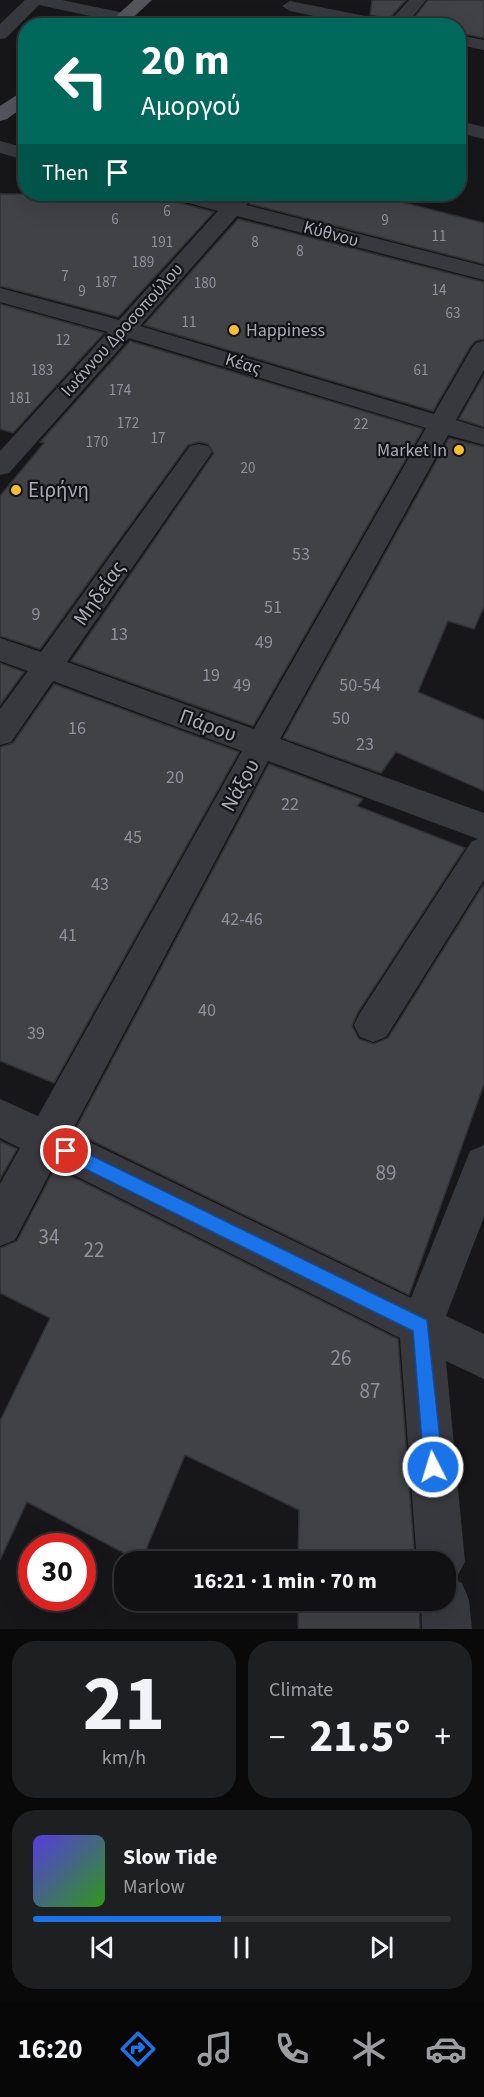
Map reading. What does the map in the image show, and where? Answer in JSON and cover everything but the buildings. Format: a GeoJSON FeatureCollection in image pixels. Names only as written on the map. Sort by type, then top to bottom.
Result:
{"type":"FeatureCollection","features":[{"type":"Feature","properties":{"kind":"main road"},"geometry":{"type":"LineString","coordinates":[[123,18],[144,0]]}},
{"type":"Feature","properties":{"kind":"main road"},"geometry":{"type":"LineString","coordinates":[[0,115],[18,101]]}},
{"type":"Feature","properties":{"kind":"street"},"geometry":{"type":"LineString","coordinates":[[0,34],[36,0],[103,18]]}},
{"type":"Feature","properties":{"kind":"street"},"geometry":{"type":"LineString","coordinates":[[402,18],[418,0]]}},
{"type":"Feature","properties":{"kind":"street"},"geometry":{"type":"LineString","coordinates":[[290,6],[349,18]]}},
{"type":"Feature","properties":{"kind":"street"},"geometry":{"type":"LineString","coordinates":[[466,41],[484,45]]}},
{"type":"Feature","properties":{"kind":"street"},"geometry":{"type":"LineString","coordinates":[[466,129],[484,133]]}},
{"type":"Feature","properties":{"kind":"street"},"geometry":{"type":"LineString","coordinates":[[0,147],[18,152]]}},
{"type":"Feature","properties":{"kind":"street","name":"Κύθνου"},"geometry":{"type":"LineString","coordinates":[[238,201],[484,273]]}},
{"type":"Feature","properties":{"kind":"street","name":"Ιωάννου Δροσοπούλου"},"geometry":{"type":"LineString","coordinates":[[0,467],[8,446],[124,328],[238,201]]}},
{"type":"Feature","properties":{"kind":"street","name":"Κέας"},"geometry":{"type":"LineString","coordinates":[[0,295],[124,328],[484,437]]}},
{"type":"Feature","properties":{"kind":"street","name":"Νάξου"},"geometry":{"type":"LineString","coordinates":[[0,1225],[261,745],[484,348]]}},
{"type":"Feature","properties":{"kind":"street","name":"Μηδείας"},"geometry":{"type":"LineString","coordinates":[[0,733],[199,452]]}},
{"type":"Feature","properties":{"kind":"street","name":"Πάρου"},"geometry":{"type":"LineString","coordinates":[[0,649],[484,827]]}},
{"type":"Feature","properties":{"kind":"street"},"geometry":{"type":"LineString","coordinates":[[373,1025],[484,851]]}},
{"type":"Feature","properties":{"kind":"street"},"geometry":{"type":"LineString","coordinates":[[0,1118],[484,1357]]}},
{"type":"Feature","properties":{"kind":"street"},"geometry":{"type":"LineString","coordinates":[[440,1551],[421,1326],[484,1165]]}},
{"type":"Feature","properties":{"kind":"street"},"geometry":{"type":"LineString","coordinates":[[446,1611],[447,1629]]}},
{"type":"Feature","properties":{"kind":"place","name":"Happiness"},"geometry":{"type":"Point","coordinates":[234,330]}},
{"type":"Feature","properties":{"kind":"place","name":"Market In"},"geometry":{"type":"Point","coordinates":[459,450]}},
{"type":"Feature","properties":{"kind":"place","name":"Ειρήνη"},"geometry":{"type":"Point","coordinates":[16,490]}},
{"type":"Feature","properties":{"kind":"route"},"geometry":{"type":"LineString","coordinates":[[66,1151],[421,1326],[433,1467]]}}]}
